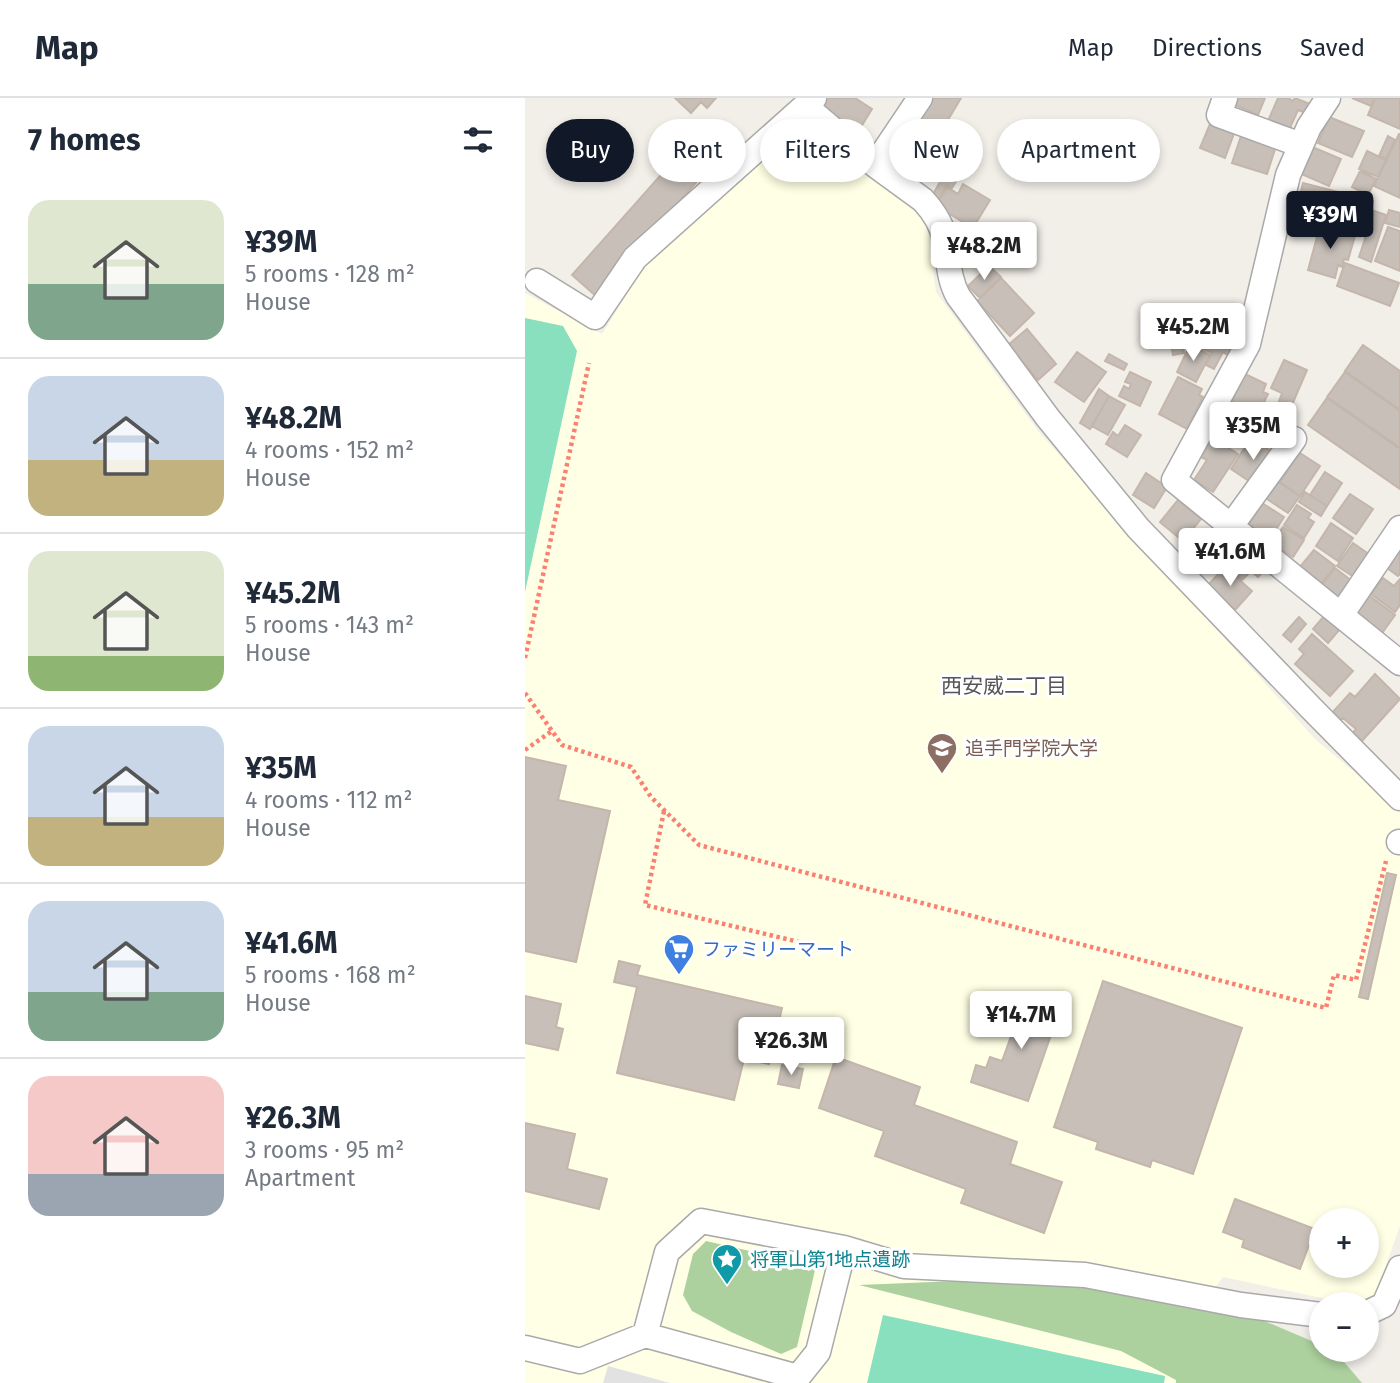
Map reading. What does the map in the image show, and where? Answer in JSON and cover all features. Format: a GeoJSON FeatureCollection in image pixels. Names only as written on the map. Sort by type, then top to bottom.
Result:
{"type":"FeatureCollection","features":[{"type":"Feature","properties":{"kind":"street"},"geometry":{"type":"LineString","coordinates":[[920,98],[875,165],[923,200],[937,218],[943,232],[950,278],[958,296],[1048,418],[1138,528],[1400,797]]}},
{"type":"Feature","properties":{"kind":"street"},"geometry":{"type":"LineString","coordinates":[[1225,98],[1219,115],[1301,145]]}},
{"type":"Feature","properties":{"kind":"street"},"geometry":{"type":"LineString","coordinates":[[1328,98],[1309,127],[1287,175],[1248,344],[1174,480],[1400,663]]}},
{"type":"Feature","properties":{"kind":"street"},"geometry":{"type":"LineString","coordinates":[[537,281],[595,317],[635,258],[810,102],[828,119]]}},
{"type":"Feature","properties":{"kind":"street"},"geometry":{"type":"LineString","coordinates":[[1231,526],[1294,439]]}},
{"type":"Feature","properties":{"kind":"street"},"geometry":{"type":"LineString","coordinates":[[1341,614],[1400,528]]}},
{"type":"Feature","properties":{"kind":"street"},"geometry":{"type":"LineString","coordinates":[[645,1335],[667,1252],[701,1221],[844,1248],[904,1266],[1085,1275],[1241,1305],[1309,1314]]}},
{"type":"Feature","properties":{"kind":"street"},"geometry":{"type":"LineString","coordinates":[[525,1348],[580,1361],[645,1335],[798,1377],[818,1353],[844,1248]]}},
{"type":"Feature","properties":{"kind":"street"},"geometry":{"type":"LineString","coordinates":[[1379,1302],[1400,1268]]}},
{"type":"Feature","properties":{"kind":"path"},"geometry":{"type":"LineString","coordinates":[[525,658],[589,363]]}},
{"type":"Feature","properties":{"kind":"path"},"geometry":{"type":"LineString","coordinates":[[525,693],[562,745],[631,767],[651,797],[699,845],[1326,1007],[1333,975],[1356,981],[1395,846]]}},
{"type":"Feature","properties":{"kind":"path"},"geometry":{"type":"LineString","coordinates":[[525,750],[552,731]]}},
{"type":"Feature","properties":{"kind":"path"},"geometry":{"type":"LineString","coordinates":[[664,810],[645,905],[803,943]]}},
{"type":"Feature","properties":{"kind":"shaded area","name":"追手門学院大学"},"geometry":{"type":"Polygon","coordinates":[[[760,157],[760,182],[875,182],[875,176],[927,222],[936,292],[1039,432],[1316,740],[1400,810],[1400,1226],[1376,1292],[1309,1292],[1309,1295],[1223,1277],[1207,1299],[1192,1383],[525,1383],[525,293],[602,334],[642,270],[731,182],[746,182],[746,169],[760,157]]]}},
{"type":"Feature","properties":{"kind":"shaded area"},"geometry":{"type":"Polygon","coordinates":[[[608,1366],[670,1383],[603,1383],[608,1366]]]}},
{"type":"Feature","properties":{"kind":"green space"},"geometry":{"type":"Polygon","coordinates":[[[525,318],[563,326],[577,351],[525,592],[525,318]]]}},
{"type":"Feature","properties":{"kind":"green space"},"geometry":{"type":"Polygon","coordinates":[[[706,1241],[816,1266],[797,1347],[781,1354],[692,1311],[683,1295],[693,1254],[706,1241]]]}},
{"type":"Feature","properties":{"kind":"green space"},"geometry":{"type":"Polygon","coordinates":[[[1051,1277],[1215,1300],[1309,1340],[1309,1362],[1344,1362],[1362,1383],[1176,1383],[1176,1380],[1121,1351],[859,1285],[1051,1277]]]}},
{"type":"Feature","properties":{"kind":"green space"},"geometry":{"type":"Polygon","coordinates":[[[883,1315],[1165,1376],[1164,1383],[867,1383],[883,1315]]]}},
{"type":"Feature","properties":{"kind":"building"},"geometry":{"type":"Polygon","coordinates":[[[675,98],[716,98],[707,108],[701,102],[691,113],[675,98]]]}},
{"type":"Feature","properties":{"kind":"building"},"geometry":{"type":"Polygon","coordinates":[[[826,98],[855,98],[872,109],[866,119],[832,119],[818,110],[826,98]]]}},
{"type":"Feature","properties":{"kind":"building"},"geometry":{"type":"Polygon","coordinates":[[[928,98],[961,98],[948,119],[916,119],[928,98]]]}},
{"type":"Feature","properties":{"kind":"building"},"geometry":{"type":"Polygon","coordinates":[[[1234,98],[1265,98],[1258,115],[1231,103],[1234,98]]]}},
{"type":"Feature","properties":{"kind":"building"},"geometry":{"type":"Polygon","coordinates":[[[1278,98],[1293,101],[1295,98],[1310,104],[1306,113],[1298,110],[1289,130],[1268,121],[1278,98]]]}},
{"type":"Feature","properties":{"kind":"building"},"geometry":{"type":"Polygon","coordinates":[[[1352,98],[1375,98],[1371,106],[1352,98]]]}},
{"type":"Feature","properties":{"kind":"building"},"geometry":{"type":"Polygon","coordinates":[[[1375,98],[1400,98],[1400,129],[1368,115],[1375,98]]]}},
{"type":"Feature","properties":{"kind":"building"},"geometry":{"type":"Polygon","coordinates":[[[1329,117],[1364,131],[1352,157],[1318,143],[1329,117]]]}},
{"type":"Feature","properties":{"kind":"building"},"geometry":{"type":"Polygon","coordinates":[[[1212,119],[1236,128],[1225,158],[1200,148],[1212,119]]]}},
{"type":"Feature","properties":{"kind":"building"},"geometry":{"type":"Polygon","coordinates":[[[1242,133],[1277,143],[1267,174],[1232,163],[1242,133]]]}},
{"type":"Feature","properties":{"kind":"building"},"geometry":{"type":"Polygon","coordinates":[[[1400,134],[1400,198],[1374,186],[1400,134]]]}},
{"type":"Feature","properties":{"kind":"building"},"geometry":{"type":"Polygon","coordinates":[[[1388,136],[1395,140],[1386,159],[1379,156],[1388,136]]]}},
{"type":"Feature","properties":{"kind":"building"},"geometry":{"type":"Polygon","coordinates":[[[1310,146],[1341,159],[1329,186],[1299,173],[1310,146]]]}},
{"type":"Feature","properties":{"kind":"building"},"geometry":{"type":"Polygon","coordinates":[[[1367,151],[1386,160],[1378,177],[1359,169],[1367,151]]]}},
{"type":"Feature","properties":{"kind":"building"},"geometry":{"type":"Polygon","coordinates":[[[1360,171],[1376,179],[1368,195],[1352,187],[1360,171]]]}},
{"type":"Feature","properties":{"kind":"building"},"geometry":{"type":"Polygon","coordinates":[[[655,182],[696,182],[596,296],[572,275],[655,182]]]}},
{"type":"Feature","properties":{"kind":"building"},"geometry":{"type":"Polygon","coordinates":[[[940,182],[956,182],[952,188],[947,185],[934,207],[928,203],[940,182]]]}},
{"type":"Feature","properties":{"kind":"building"},"geometry":{"type":"Polygon","coordinates":[[[1303,183],[1373,201],[1365,233],[1295,215],[1303,183]]]}},
{"type":"Feature","properties":{"kind":"building"},"geometry":{"type":"Polygon","coordinates":[[[963,184],[990,200],[973,228],[936,206],[947,187],[958,194],[963,184]]]}},
{"type":"Feature","properties":{"kind":"building"},"geometry":{"type":"Polygon","coordinates":[[[1389,210],[1400,213],[1400,227],[1385,223],[1389,210]]]}},
{"type":"Feature","properties":{"kind":"building"},"geometry":{"type":"Polygon","coordinates":[[[1374,211],[1386,215],[1371,262],[1359,257],[1374,211]]]}},
{"type":"Feature","properties":{"kind":"building"},"geometry":{"type":"Polygon","coordinates":[[[1320,226],[1355,236],[1348,260],[1344,259],[1342,267],[1338,265],[1335,278],[1308,270],[1320,226]]]}},
{"type":"Feature","properties":{"kind":"building"},"geometry":{"type":"Polygon","coordinates":[[[1388,227],[1400,231],[1400,271],[1375,261],[1388,227]]]}},
{"type":"Feature","properties":{"kind":"building"},"geometry":{"type":"Polygon","coordinates":[[[1345,263],[1399,283],[1390,306],[1337,286],[1345,263]]]}},
{"type":"Feature","properties":{"kind":"building"},"geometry":{"type":"Polygon","coordinates":[[[989,266],[1001,277],[980,298],[968,286],[989,266]]]}},
{"type":"Feature","properties":{"kind":"building"},"geometry":{"type":"Polygon","coordinates":[[[1001,278],[1034,313],[1010,336],[977,301],[1001,278]]]}},
{"type":"Feature","properties":{"kind":"building"},"geometry":{"type":"Polygon","coordinates":[[[1203,324],[1237,341],[1229,356],[1223,352],[1214,369],[1206,365],[1212,353],[1193,344],[1203,324]]]}},
{"type":"Feature","properties":{"kind":"building"},"geometry":{"type":"Polygon","coordinates":[[[1027,329],[1056,364],[1038,380],[1008,345],[1027,329]]]}},
{"type":"Feature","properties":{"kind":"building"},"geometry":{"type":"Polygon","coordinates":[[[1180,331],[1184,353],[1173,355],[1169,333],[1180,331]]]}},
{"type":"Feature","properties":{"kind":"building"},"geometry":{"type":"Polygon","coordinates":[[[1190,345],[1210,355],[1196,382],[1177,372],[1190,345]]]}},
{"type":"Feature","properties":{"kind":"building"},"geometry":{"type":"Polygon","coordinates":[[[1363,345],[1400,371],[1400,410],[1345,371],[1363,345]]]}},
{"type":"Feature","properties":{"kind":"building"},"geometry":{"type":"Polygon","coordinates":[[[1077,352],[1106,372],[1084,402],[1055,382],[1077,352]]]}},
{"type":"Feature","properties":{"kind":"building"},"geometry":{"type":"Polygon","coordinates":[[[1109,354],[1127,364],[1124,370],[1105,361],[1109,354]]]}},
{"type":"Feature","properties":{"kind":"building"},"geometry":{"type":"Polygon","coordinates":[[[1284,360],[1307,370],[1289,412],[1277,407],[1282,393],[1271,388],[1284,360]]]}},
{"type":"Feature","properties":{"kind":"building"},"geometry":{"type":"Polygon","coordinates":[[[1130,372],[1151,382],[1140,406],[1119,396],[1124,386],[1129,389],[1131,384],[1125,382],[1130,372]]]}},
{"type":"Feature","properties":{"kind":"building"},"geometry":{"type":"Polygon","coordinates":[[[1345,372],[1400,411],[1400,448],[1327,397],[1345,372]]]}},
{"type":"Feature","properties":{"kind":"building"},"geometry":{"type":"Polygon","coordinates":[[[1245,374],[1266,384],[1263,392],[1268,394],[1264,402],[1272,405],[1265,417],[1232,401],[1245,374]]]}},
{"type":"Feature","properties":{"kind":"building"},"geometry":{"type":"Polygon","coordinates":[[[1178,377],[1202,389],[1199,395],[1203,397],[1187,429],[1159,414],[1178,377]]]}},
{"type":"Feature","properties":{"kind":"building"},"geometry":{"type":"Polygon","coordinates":[[[1099,389],[1109,396],[1090,429],[1080,423],[1099,389]]]}},
{"type":"Feature","properties":{"kind":"building"},"geometry":{"type":"Polygon","coordinates":[[[1109,396],[1125,405],[1108,435],[1092,426],[1109,396]]]}},
{"type":"Feature","properties":{"kind":"building"},"geometry":{"type":"Polygon","coordinates":[[[1327,398],[1400,449],[1400,489],[1308,425],[1327,398]]]}},
{"type":"Feature","properties":{"kind":"building"},"geometry":{"type":"Polygon","coordinates":[[[1228,404],[1257,418],[1245,443],[1239,441],[1238,445],[1223,438],[1225,434],[1216,429],[1228,404]]]}},
{"type":"Feature","properties":{"kind":"building"},"geometry":{"type":"Polygon","coordinates":[[[1270,417],[1289,427],[1277,449],[1254,436],[1261,421],[1267,424],[1270,417]]]}},
{"type":"Feature","properties":{"kind":"building"},"geometry":{"type":"Polygon","coordinates":[[[1125,425],[1141,435],[1127,457],[1106,444],[1113,432],[1118,436],[1125,425]]]}},
{"type":"Feature","properties":{"kind":"building"},"geometry":{"type":"Polygon","coordinates":[[[1213,438],[1238,454],[1213,492],[1194,480],[1207,460],[1201,457],[1213,438]]]}},
{"type":"Feature","properties":{"kind":"building"},"geometry":{"type":"Polygon","coordinates":[[[1251,438],[1275,454],[1255,485],[1231,469],[1251,438]]]}},
{"type":"Feature","properties":{"kind":"building"},"geometry":{"type":"Polygon","coordinates":[[[1300,453],[1320,466],[1300,496],[1280,482],[1300,453]]]}},
{"type":"Feature","properties":{"kind":"building"},"geometry":{"type":"Polygon","coordinates":[[[1325,472],[1342,483],[1327,506],[1310,495],[1325,472]]]}},
{"type":"Feature","properties":{"kind":"building"},"geometry":{"type":"Polygon","coordinates":[[[1146,473],[1167,487],[1154,508],[1133,495],[1146,473]]]}},
{"type":"Feature","properties":{"kind":"building"},"geometry":{"type":"Polygon","coordinates":[[[1275,480],[1300,496],[1288,513],[1264,497],[1275,480]]]}},
{"type":"Feature","properties":{"kind":"building"},"geometry":{"type":"Polygon","coordinates":[[[1305,492],[1327,506],[1321,516],[1299,502],[1305,492]]]}},
{"type":"Feature","properties":{"kind":"building"},"geometry":{"type":"Polygon","coordinates":[[[1350,494],[1373,509],[1356,534],[1333,518],[1350,494]]]}},
{"type":"Feature","properties":{"kind":"building"},"geometry":{"type":"Polygon","coordinates":[[[1178,500],[1201,519],[1183,541],[1160,522],[1178,500]]]}},
{"type":"Feature","properties":{"kind":"building"},"geometry":{"type":"Polygon","coordinates":[[[1262,503],[1284,517],[1270,539],[1248,526],[1262,503]]]}},
{"type":"Feature","properties":{"kind":"building"},"geometry":{"type":"Polygon","coordinates":[[[1297,505],[1311,514],[1308,518],[1314,522],[1304,538],[1284,525],[1297,505]]]}},
{"type":"Feature","properties":{"kind":"building"},"geometry":{"type":"Polygon","coordinates":[[[1331,523],[1353,538],[1338,561],[1316,546],[1331,523]]]}},
{"type":"Feature","properties":{"kind":"building"},"geometry":{"type":"Polygon","coordinates":[[[1283,527],[1304,540],[1293,557],[1272,543],[1283,527]]]}},
{"type":"Feature","properties":{"kind":"building"},"geometry":{"type":"Polygon","coordinates":[[[1207,529],[1223,542],[1206,563],[1190,550],[1207,529]]]}},
{"type":"Feature","properties":{"kind":"building"},"geometry":{"type":"Polygon","coordinates":[[[1242,539],[1269,564],[1258,577],[1251,571],[1242,580],[1221,561],[1242,539]]]}},
{"type":"Feature","properties":{"kind":"building"},"geometry":{"type":"Polygon","coordinates":[[[1353,543],[1373,557],[1357,579],[1337,566],[1353,543]]]}},
{"type":"Feature","properties":{"kind":"building"},"geometry":{"type":"Polygon","coordinates":[[[1314,550],[1335,566],[1321,584],[1299,568],[1314,550]]]}},
{"type":"Feature","properties":{"kind":"building"},"geometry":{"type":"Polygon","coordinates":[[[1400,550],[1400,574],[1398,576],[1387,568],[1400,550]]]}},
{"type":"Feature","properties":{"kind":"building"},"geometry":{"type":"Polygon","coordinates":[[[1225,567],[1252,591],[1235,610],[1208,585],[1225,567]]]}},
{"type":"Feature","properties":{"kind":"building"},"geometry":{"type":"Polygon","coordinates":[[[1335,568],[1357,585],[1344,602],[1322,585],[1335,568]]]}},
{"type":"Feature","properties":{"kind":"building"},"geometry":{"type":"Polygon","coordinates":[[[1383,578],[1394,586],[1400,579],[1400,605],[1395,612],[1371,594],[1383,578]]]}},
{"type":"Feature","properties":{"kind":"building"},"geometry":{"type":"Polygon","coordinates":[[[1367,594],[1395,615],[1380,636],[1351,615],[1367,594]]]}},
{"type":"Feature","properties":{"kind":"building"},"geometry":{"type":"Polygon","coordinates":[[[1325,615],[1340,629],[1328,643],[1313,629],[1325,615]]]}},
{"type":"Feature","properties":{"kind":"building"},"geometry":{"type":"Polygon","coordinates":[[[1299,617],[1306,624],[1291,642],[1283,635],[1299,617]]]}},
{"type":"Feature","properties":{"kind":"building"},"geometry":{"type":"Polygon","coordinates":[[[1312,634],[1353,671],[1330,696],[1295,664],[1304,654],[1299,649],[1312,634]]]}},
{"type":"Feature","properties":{"kind":"building"},"geometry":{"type":"Polygon","coordinates":[[[1375,674],[1400,699],[1361,742],[1352,734],[1356,729],[1343,718],[1339,722],[1330,715],[1350,693],[1355,697],[1375,674]]]}},
{"type":"Feature","properties":{"kind":"building"},"geometry":{"type":"Polygon","coordinates":[[[525,757],[566,766],[558,800],[610,811],[576,962],[525,951],[525,757]]]}},
{"type":"Feature","properties":{"kind":"building"},"geometry":{"type":"Polygon","coordinates":[[[1387,873],[1396,875],[1368,999],[1359,997],[1387,873]]]}},
{"type":"Feature","properties":{"kind":"building"},"geometry":{"type":"Polygon","coordinates":[[[619,961],[640,966],[637,975],[782,1008],[769,1064],[744,1059],[734,1100],[617,1073],[637,987],[614,982],[619,961]]]}},
{"type":"Feature","properties":{"kind":"building"},"geometry":{"type":"Polygon","coordinates":[[[1103,981],[1242,1028],[1193,1174],[1152,1160],[1150,1167],[1096,1149],[1098,1142],[1054,1127],[1103,981]]]}},
{"type":"Feature","properties":{"kind":"building"},"geometry":{"type":"Polygon","coordinates":[[[525,996],[561,1004],[556,1027],[563,1029],[558,1050],[525,1043],[525,996]]]}},
{"type":"Feature","properties":{"kind":"building"},"geometry":{"type":"Polygon","coordinates":[[[1027,998],[1060,1009],[1028,1101],[971,1082],[976,1065],[986,1068],[990,1057],[1002,1061],[1014,1028],[1003,1024],[1008,1009],[1022,1013],[1027,998]]]}},
{"type":"Feature","properties":{"kind":"building"},"geometry":{"type":"Polygon","coordinates":[[[836,1057],[920,1087],[914,1105],[1017,1142],[1010,1164],[1062,1182],[1044,1233],[961,1203],[966,1189],[875,1156],[884,1131],[819,1108],[836,1057]]]}},
{"type":"Feature","properties":{"kind":"building"},"geometry":{"type":"Polygon","coordinates":[[[782,1065],[803,1069],[799,1088],[778,1084],[782,1065]]]}},
{"type":"Feature","properties":{"kind":"building"},"geometry":{"type":"Polygon","coordinates":[[[525,1123],[575,1134],[567,1169],[607,1179],[599,1209],[525,1191],[525,1123]]]}},
{"type":"Feature","properties":{"kind":"building"},"geometry":{"type":"Polygon","coordinates":[[[1235,1199],[1309,1227],[1309,1245],[1300,1269],[1242,1247],[1244,1240],[1223,1232],[1235,1199]]]}},
{"type":"Feature","properties":{"kind":"place","name":"追手門学院大学"},"geometry":{"type":"Point","coordinates":[942,775]}},
{"type":"Feature","properties":{"kind":"place","name":"ファミリーマート"},"geometry":{"type":"Point","coordinates":[679,976]}},
{"type":"Feature","properties":{"kind":"place","name":"将軍山第1地点遺跡"},"geometry":{"type":"Point","coordinates":[727,1286]}},
{"type":"Feature","properties":{"kind":"district","name":"西安威二丁目"},"geometry":{"type":"Point","coordinates":[1004,686]}}]}
